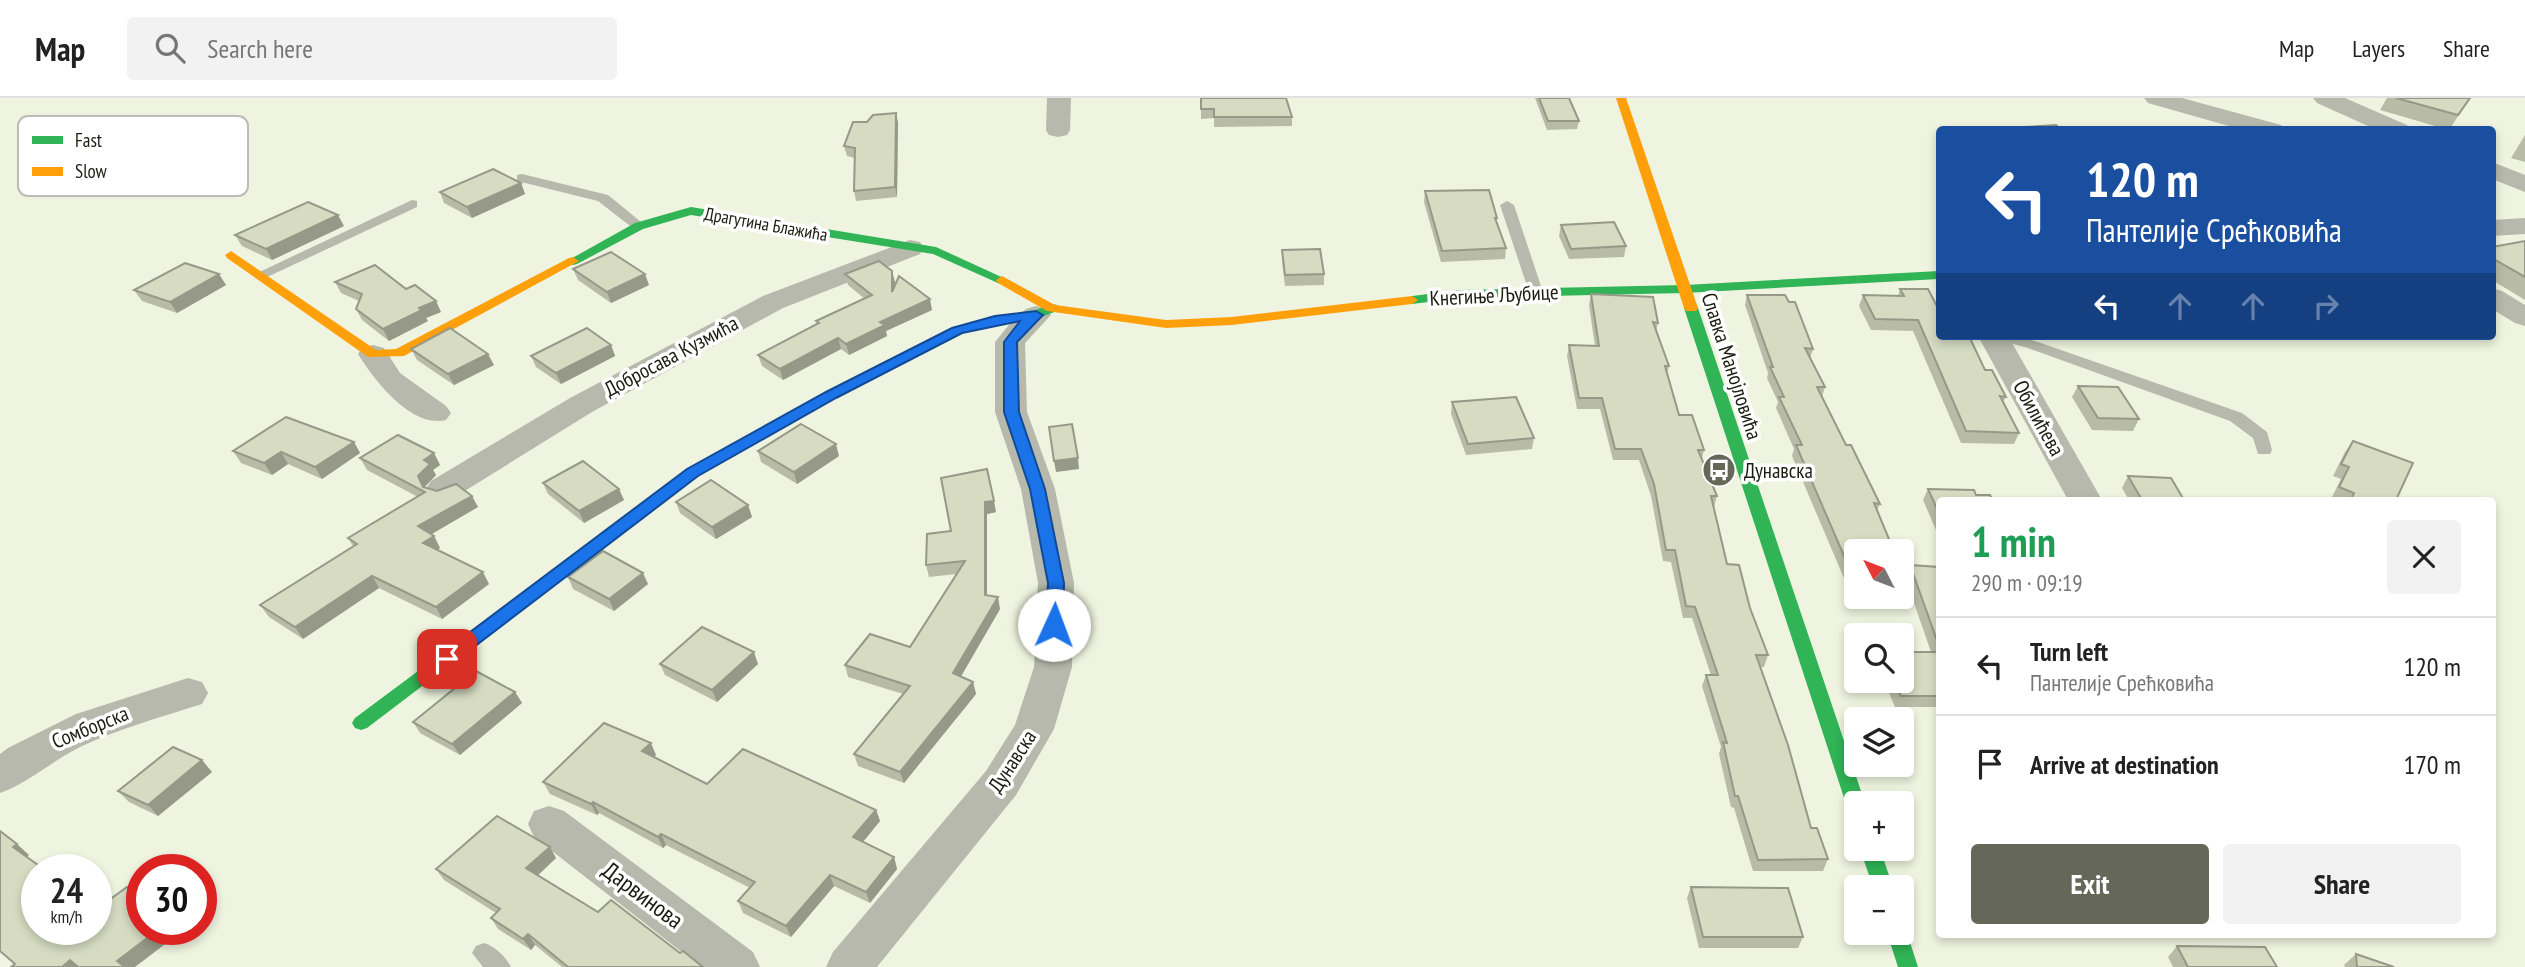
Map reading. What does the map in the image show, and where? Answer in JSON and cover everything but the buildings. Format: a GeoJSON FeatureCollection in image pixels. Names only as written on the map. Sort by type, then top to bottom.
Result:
{"type":"FeatureCollection","features":[{"type":"Feature","properties":{"kind":"street"},"geometry":{"type":"LineString","coordinates":[[1058,130],[1059,98]]}},
{"type":"Feature","properties":{"kind":"street","name":"Славка Манојловића"},"geometry":{"type":"LineString","coordinates":[[1621,98],[1852,791]]}},
{"type":"Feature","properties":{"kind":"street"},"geometry":{"type":"LineString","coordinates":[[2156,98],[2258,126]]}},
{"type":"Feature","properties":{"kind":"street"},"geometry":{"type":"LineString","coordinates":[[2325,98],[2389,126]]}},
{"type":"Feature","properties":{"kind":"street"},"geometry":{"type":"LineString","coordinates":[[2496,172],[2525,184]]}},
{"type":"Feature","properties":{"kind":"street"},"geometry":{"type":"LineString","coordinates":[[2496,190],[2525,198]]}},
{"type":"Feature","properties":{"kind":"street","name":"Драгутина Блажића"},"geometry":{"type":"LineString","coordinates":[[373,354],[399,354],[639,226],[691,211],[936,251],[998,278],[1044,312]]}},
{"type":"Feature","properties":{"kind":"street"},"geometry":{"type":"LineString","coordinates":[[2496,228],[2525,226]]}},
{"type":"Feature","properties":{"kind":"street","name":"Добросава Кузмића"},"geometry":{"type":"LineString","coordinates":[[443,489],[581,405],[761,308],[910,248]]}},
{"type":"Feature","properties":{"kind":"street"},"geometry":{"type":"LineString","coordinates":[[231,255],[373,354],[389,379],[435,414]]}},
{"type":"Feature","properties":{"kind":"street","name":"Кнегиње Љубице"},"geometry":{"type":"LineString","coordinates":[[1044,312],[1167,324],[1232,321],[1461,294],[1685,289],[1936,275]]}},
{"type":"Feature","properties":{"kind":"street"},"geometry":{"type":"LineString","coordinates":[[2496,299],[2525,317]]}},
{"type":"Feature","properties":{"kind":"street"},"geometry":{"type":"LineString","coordinates":[[361,723],[693,473],[831,395],[957,331],[995,320],[1044,312]]}},
{"type":"Feature","properties":{"kind":"street","name":"Дунавска"},"geometry":{"type":"LineString","coordinates":[[849,967],[1001,783],[1034,729],[1053,667],[1056,583],[1038,489],[1012,412],[1010,342],[1023,326],[1044,312]]}},
{"type":"Feature","properties":{"kind":"street","name":"Обилићева"},"geometry":{"type":"LineString","coordinates":[[1995,340],[2083,497]]}},
{"type":"Feature","properties":{"kind":"street","name":"Сомборска"},"geometry":{"type":"LineString","coordinates":[[0,776],[24,757],[66,733],[108,716],[188,693]]}},
{"type":"Feature","properties":{"kind":"street","name":"Дарвинова"},"geometry":{"type":"LineString","coordinates":[[550,824],[737,967]]}},
{"type":"Feature","properties":{"kind":"street"},"geometry":{"type":"LineString","coordinates":[[1901,945],[1908,967]]}},
{"type":"Feature","properties":{"kind":"lane"},"geometry":{"type":"LineString","coordinates":[[522,178],[603,198],[639,226]]}},
{"type":"Feature","properties":{"kind":"lane"},"geometry":{"type":"LineString","coordinates":[[260,275],[412,204]]}},
{"type":"Feature","properties":{"kind":"lane"},"geometry":{"type":"LineString","coordinates":[[1507,205],[1536,292]]}},
{"type":"Feature","properties":{"kind":"lane"},"geometry":{"type":"LineString","coordinates":[[2014,340],[2236,417],[2261,436],[2264,450]]}},
{"type":"Feature","properties":{"kind":"traffic: fast"},"geometry":{"type":"LineString","coordinates":[[573,261],[639,226],[691,211],[936,251],[1002,280]]}},
{"type":"Feature","properties":{"kind":"traffic: fast"},"geometry":{"type":"LineString","coordinates":[[1412,300],[1461,294],[1685,289],[1936,275]]}},
{"type":"Feature","properties":{"kind":"traffic: fast"},"geometry":{"type":"LineString","coordinates":[[361,723],[693,473],[831,395],[957,331],[995,320],[1036,315],[1052,308]]}},
{"type":"Feature","properties":{"kind":"traffic: fast"},"geometry":{"type":"LineString","coordinates":[[1691,308],[1852,791]]}},
{"type":"Feature","properties":{"kind":"traffic: fast"},"geometry":{"type":"LineString","coordinates":[[1874,861],[1879,875]]}},
{"type":"Feature","properties":{"kind":"traffic: fast"},"geometry":{"type":"LineString","coordinates":[[1901,945],[1908,967]]}},
{"type":"Feature","properties":{"kind":"traffic: slow"},"geometry":{"type":"LineString","coordinates":[[1621,98],[1691,308]]}},
{"type":"Feature","properties":{"kind":"traffic: slow"},"geometry":{"type":"LineString","coordinates":[[231,255],[373,354],[399,353],[573,261]]}},
{"type":"Feature","properties":{"kind":"traffic: slow"},"geometry":{"type":"LineString","coordinates":[[1002,280],[1052,308],[1166,324],[1232,321],[1412,300]]}},
{"type":"Feature","properties":{"kind":"place","name":"Дунавска"},"geometry":{"type":"Point","coordinates":[1719,470]}},
{"type":"Feature","properties":{"kind":"route"},"geometry":{"type":"LineString","coordinates":[[447,659],[693,473],[831,395],[957,331],[995,320],[1036,315],[1010,342],[1012,412],[1038,489],[1056,583],[1054,625]]}}]}
